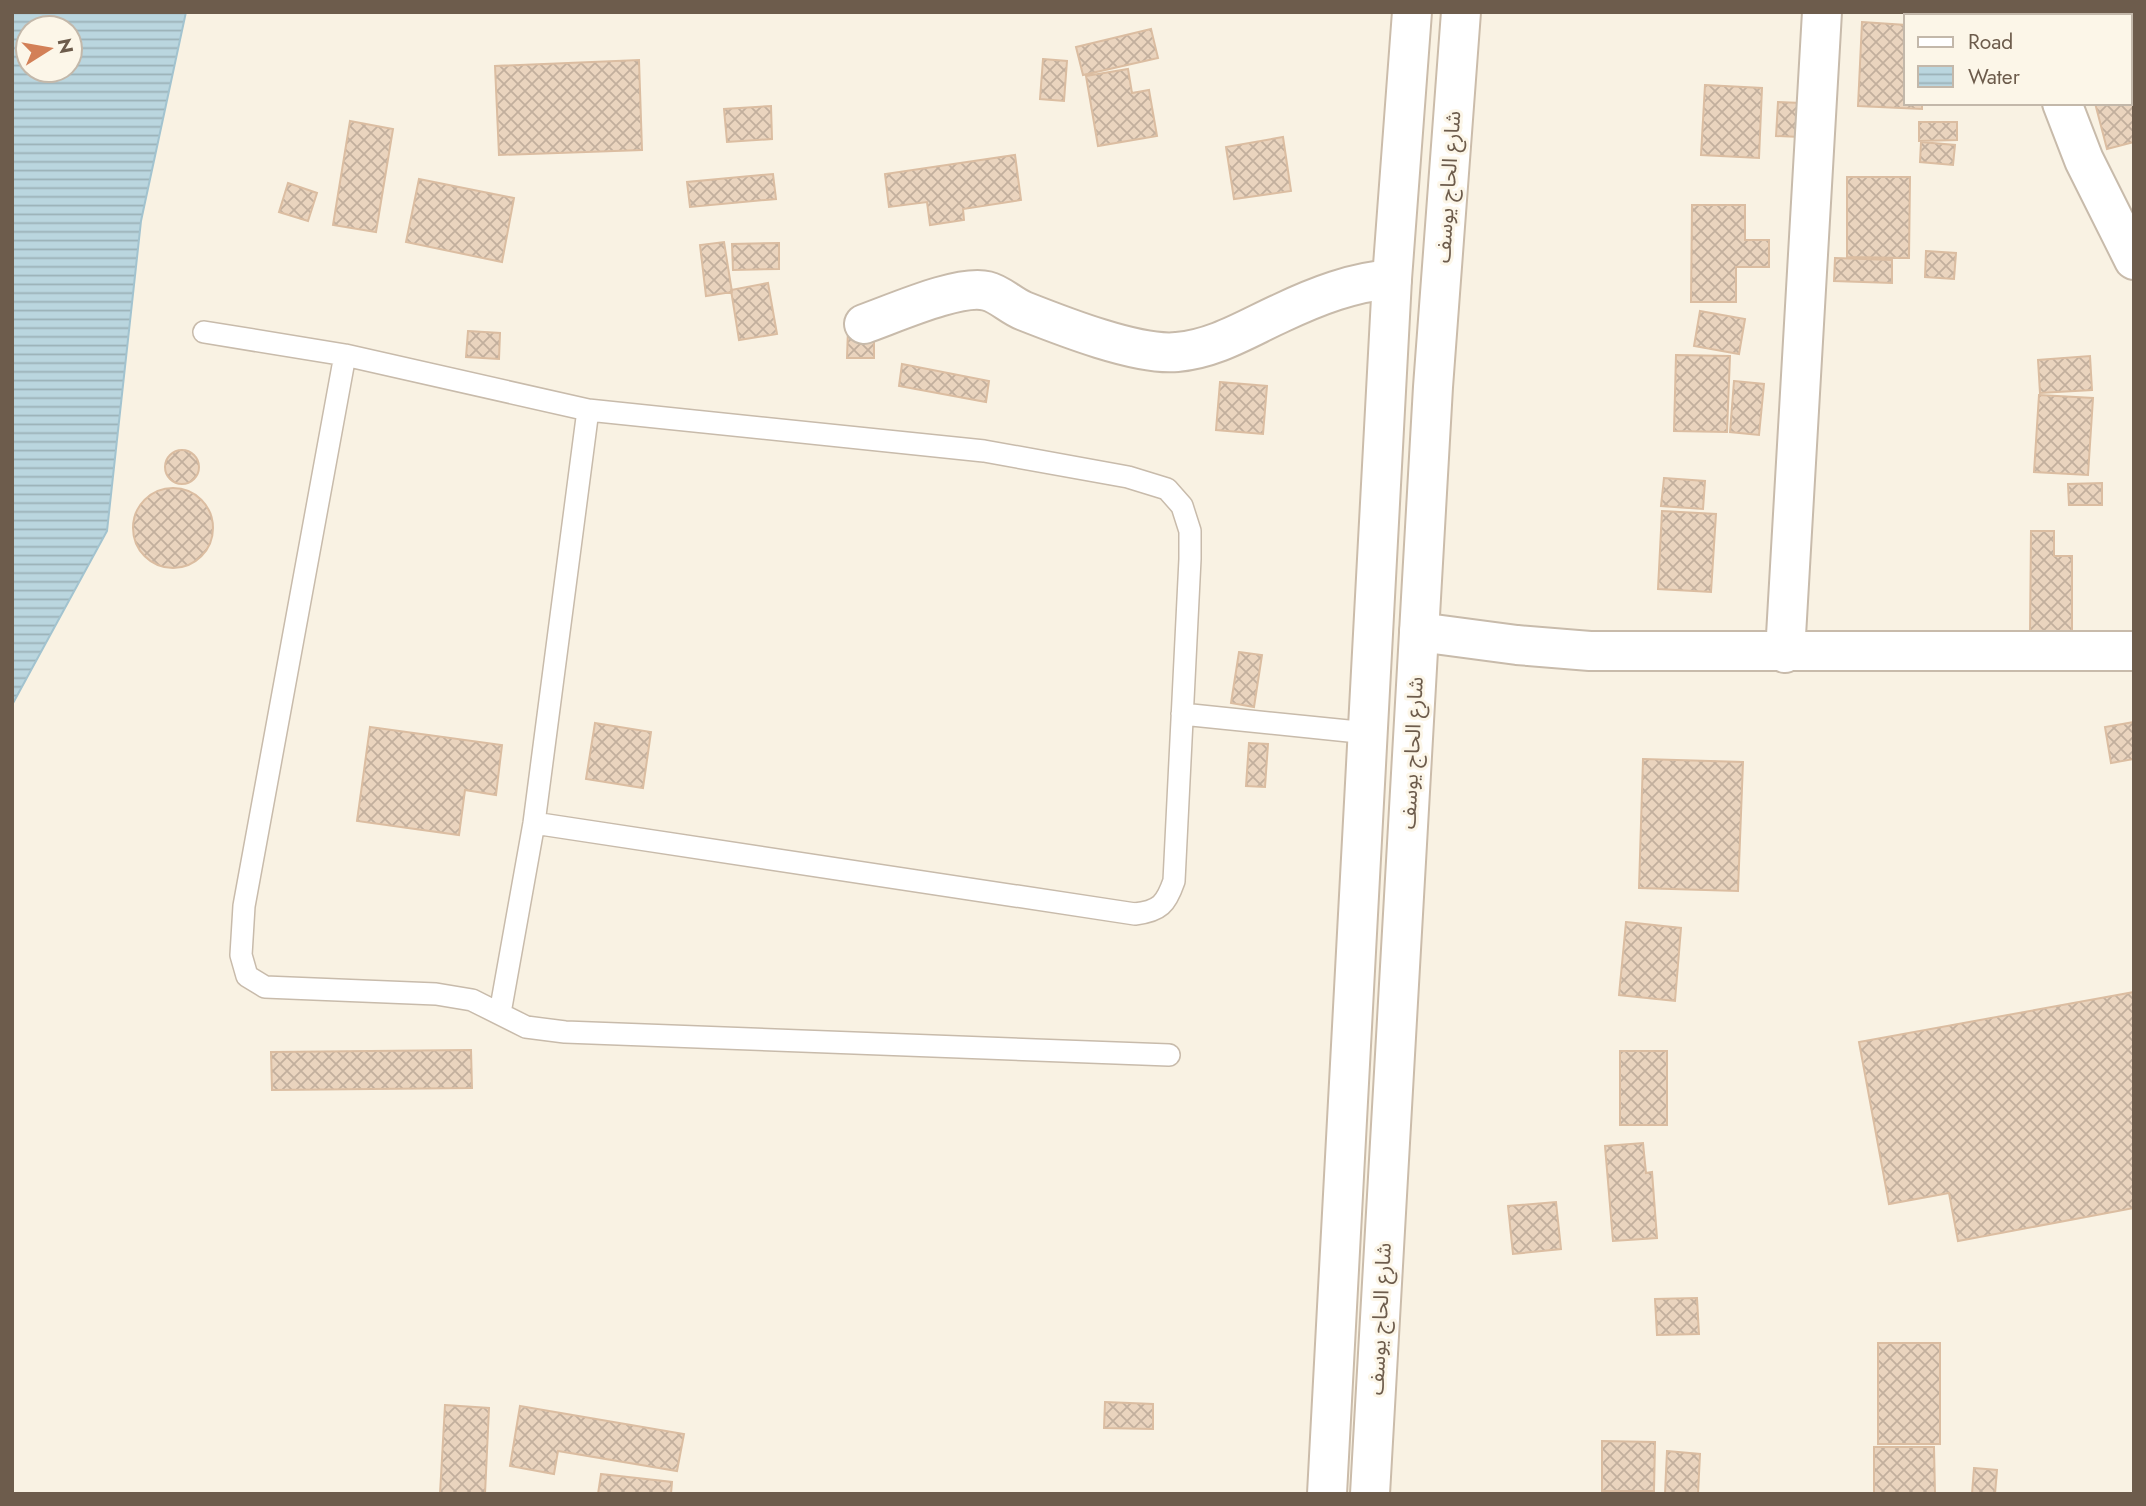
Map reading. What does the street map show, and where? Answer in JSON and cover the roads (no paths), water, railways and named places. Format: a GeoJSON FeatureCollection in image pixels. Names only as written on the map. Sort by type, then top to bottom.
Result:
{"type":"FeatureCollection","features":[{"type":"Feature","properties":{"kind":"main road","name":"شارع الحاج يوسف"},"geometry":{"type":"LineString","coordinates":[[1327,1494],[1392,279],[1412,12]]}},
{"type":"Feature","properties":{"kind":"main road","name":"شارع الحاج يوسف"},"geometry":{"type":"LineString","coordinates":[[1370,1494],[1419,632],[1461,12]]}},
{"type":"Feature","properties":{"kind":"main road"},"geometry":{"type":"LineString","coordinates":[[1785,653],[1822,12]]}},
{"type":"Feature","properties":{"kind":"main road"},"geometry":{"type":"LineString","coordinates":[[2063,105],[2084,160],[2134,260]]}},
{"type":"Feature","properties":{"kind":"main road"},"geometry":{"type":"LineString","coordinates":[[864,324],[952,292],[987,291],[1021,310],[1136,348],[1177,352],[1229,340],[1332,291],[1364,281],[1392,279]]}},
{"type":"Feature","properties":{"kind":"main road"},"geometry":{"type":"LineString","coordinates":[[1419,632],[1590,651],[2134,651]]}},
{"type":"Feature","properties":{"kind":"lane"},"geometry":{"type":"LineString","coordinates":[[204,332],[345,355],[588,410],[984,451],[1128,477],[1167,489],[1182,506],[1191,531],[1174,881],[1167,901],[1155,911],[1135,914],[534,823]]}},
{"type":"Feature","properties":{"kind":"lane"},"geometry":{"type":"LineString","coordinates":[[345,355],[244,906],[241,955],[247,976],[265,987],[436,995],[472,1000],[526,1027],[565,1032],[1169,1055]]}},
{"type":"Feature","properties":{"kind":"lane"},"geometry":{"type":"LineString","coordinates":[[500,1013],[534,823],[588,410]]}},
{"type":"Feature","properties":{"kind":"lane"},"geometry":{"type":"LineString","coordinates":[[1182,715],[1368,733]]}},
{"type":"Feature","properties":{"kind":"water"},"geometry":{"type":"Polygon","coordinates":[[[12,12],[186,12],[141,221],[107,531],[12,705],[12,12]]]}}]}
